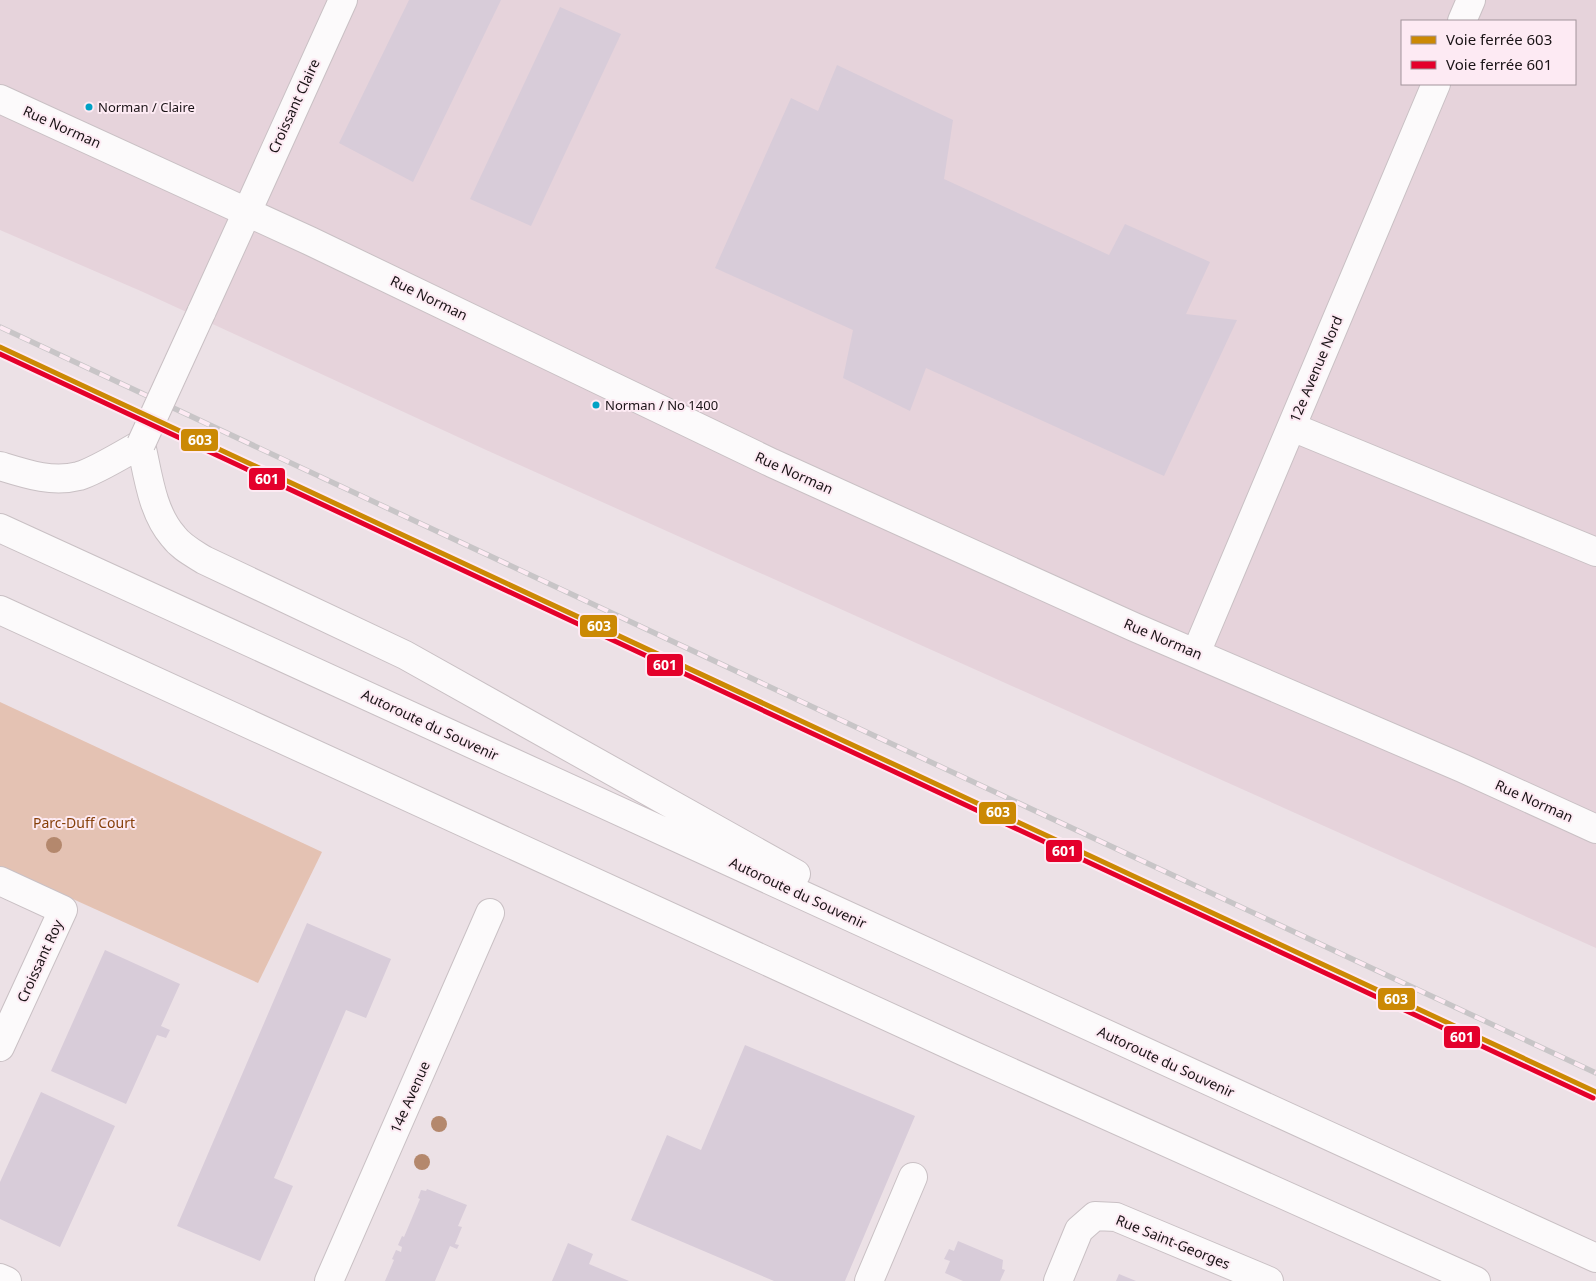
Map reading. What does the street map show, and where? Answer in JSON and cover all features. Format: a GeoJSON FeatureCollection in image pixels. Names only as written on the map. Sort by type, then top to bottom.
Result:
{"type":"FeatureCollection","features":[{"type":"Feature","properties":{"kind":"main road","name":"Croissant Claire"},"geometry":{"type":"LineString","coordinates":[[138,452],[343,0]]}},
{"type":"Feature","properties":{"kind":"main road"},"geometry":{"type":"LineString","coordinates":[[1462,20],[1471,0]]}},
{"type":"Feature","properties":{"kind":"main road","name":"12e Avenue Nord"},"geometry":{"type":"LineString","coordinates":[[1196,653],[1436,85]]}},
{"type":"Feature","properties":{"kind":"main road","name":"Rue Norman"},"geometry":{"type":"LineString","coordinates":[[0,99],[247,212],[754,455],[1134,627],[1462,768],[1596,829]]}},
{"type":"Feature","properties":{"kind":"main road"},"geometry":{"type":"LineString","coordinates":[[1292,427],[1596,552]]}},
{"type":"Feature","properties":{"kind":"main road"},"geometry":{"type":"LineString","coordinates":[[0,466],[36,476],[54,479],[70,478],[138,452],[156,507],[163,522],[186,549],[405,655],[969,971]]}},
{"type":"Feature","properties":{"kind":"main road","name":"Autoroute du Souvenir"},"geometry":{"type":"LineString","coordinates":[[0,528],[1596,1258]]}},
{"type":"Feature","properties":{"kind":"main road"},"geometry":{"type":"LineString","coordinates":[[0,610],[936,1038],[1476,1281]]}},
{"type":"Feature","properties":{"kind":"main road","name":"Croissant Roy"},"geometry":{"type":"LineString","coordinates":[[0,881],[63,910],[0,1047]]}},
{"type":"Feature","properties":{"kind":"main road","name":"14e Avenue"},"geometry":{"type":"LineString","coordinates":[[329,1281],[490,913]]}},
{"type":"Feature","properties":{"kind":"main road"},"geometry":{"type":"LineString","coordinates":[[870,1281],[913,1177]]}},
{"type":"Feature","properties":{"kind":"main road","name":"Rue Saint-Georges"},"geometry":{"type":"LineString","coordinates":[[1058,1281],[1079,1230],[1094,1216],[1116,1217],[1239,1275],[1269,1281]]}},
{"type":"Feature","properties":{"kind":"main road"},"geometry":{"type":"LineString","coordinates":[[0,1278],[6,1281]]}},
{"type":"Feature","properties":{"kind":"shaded area"},"geometry":{"type":"Polygon","coordinates":[[[0,0],[1596,0],[1596,948],[484,449],[143,292],[0,230],[0,0]]]}},
{"type":"Feature","properties":{"kind":"green space","name":"Parc-Duff Court"},"geometry":{"type":"Polygon","coordinates":[[[0,702],[322,852],[258,983],[0,866],[0,702]]]}},
{"type":"Feature","properties":{"kind":"building"},"geometry":{"type":"Polygon","coordinates":[[[409,0],[501,0],[413,182],[339,143],[409,0]]]}},
{"type":"Feature","properties":{"kind":"building"},"geometry":{"type":"Polygon","coordinates":[[[560,7],[621,34],[531,226],[470,199],[560,7]]]}},
{"type":"Feature","properties":{"kind":"building"},"geometry":{"type":"Polygon","coordinates":[[[837,65],[953,120],[944,179],[1109,255],[1125,224],[1210,262],[1186,314],[1237,320],[1164,476],[926,368],[910,411],[843,378],[853,330],[715,268],[791,98],[818,111],[837,65]]]}},
{"type":"Feature","properties":{"kind":"building"},"geometry":{"type":"Polygon","coordinates":[[[307,923],[391,959],[366,1018],[346,1010],[274,1178],[293,1186],[260,1261],[177,1226],[307,923]]]}},
{"type":"Feature","properties":{"kind":"building"},"geometry":{"type":"Polygon","coordinates":[[[105,950],[180,984],[161,1026],[170,1030],[166,1038],[157,1035],[126,1104],[51,1071],[105,950]]]}},
{"type":"Feature","properties":{"kind":"building"},"geometry":{"type":"Polygon","coordinates":[[[745,1045],[915,1116],[845,1281],[774,1281],[631,1220],[667,1135],[701,1150],[745,1045]]]}},
{"type":"Feature","properties":{"kind":"building"},"geometry":{"type":"Polygon","coordinates":[[[41,1092],[115,1126],[60,1247],[0,1219],[0,1182],[41,1092]]]}},
{"type":"Feature","properties":{"kind":"building"},"geometry":{"type":"Polygon","coordinates":[[[427,1189],[467,1205],[458,1226],[462,1227],[455,1244],[459,1245],[457,1249],[450,1246],[435,1281],[385,1281],[396,1250],[401,1252],[402,1247],[398,1245],[402,1236],[404,1237],[420,1199],[418,1198],[421,1190],[426,1191],[427,1189]]]}},
{"type":"Feature","properties":{"kind":"building"},"geometry":{"type":"Polygon","coordinates":[[[958,1241],[1003,1260],[1002,1269],[1005,1270],[1000,1281],[963,1281],[945,1273],[950,1261],[944,1259],[949,1249],[954,1251],[958,1241]]]}},
{"type":"Feature","properties":{"kind":"building"},"geometry":{"type":"Polygon","coordinates":[[[568,1243],[593,1254],[589,1264],[629,1281],[552,1281],[568,1243]]]}},
{"type":"Feature","properties":{"kind":"building"},"geometry":{"type":"Polygon","coordinates":[[[1119,1274],[1136,1281],[1116,1281],[1119,1274]]]}},
{"type":"Feature","properties":{"kind":"railway"},"geometry":{"type":"LineString","coordinates":[[0,327],[1596,1073]]}},
{"type":"Feature","properties":{"kind":"rail line","name":"603"},"geometry":{"type":"LineString","coordinates":[[0,347],[1596,1092]]}},
{"type":"Feature","properties":{"kind":"rail line","name":"601"},"geometry":{"type":"LineString","coordinates":[[0,354],[1593,1098]]}},
{"type":"Feature","properties":{"kind":"place","name":"Norman / Claire"},"geometry":{"type":"Point","coordinates":[89,107]}},
{"type":"Feature","properties":{"kind":"place","name":"Norman / No 1400"},"geometry":{"type":"Point","coordinates":[596,405]}}]}
